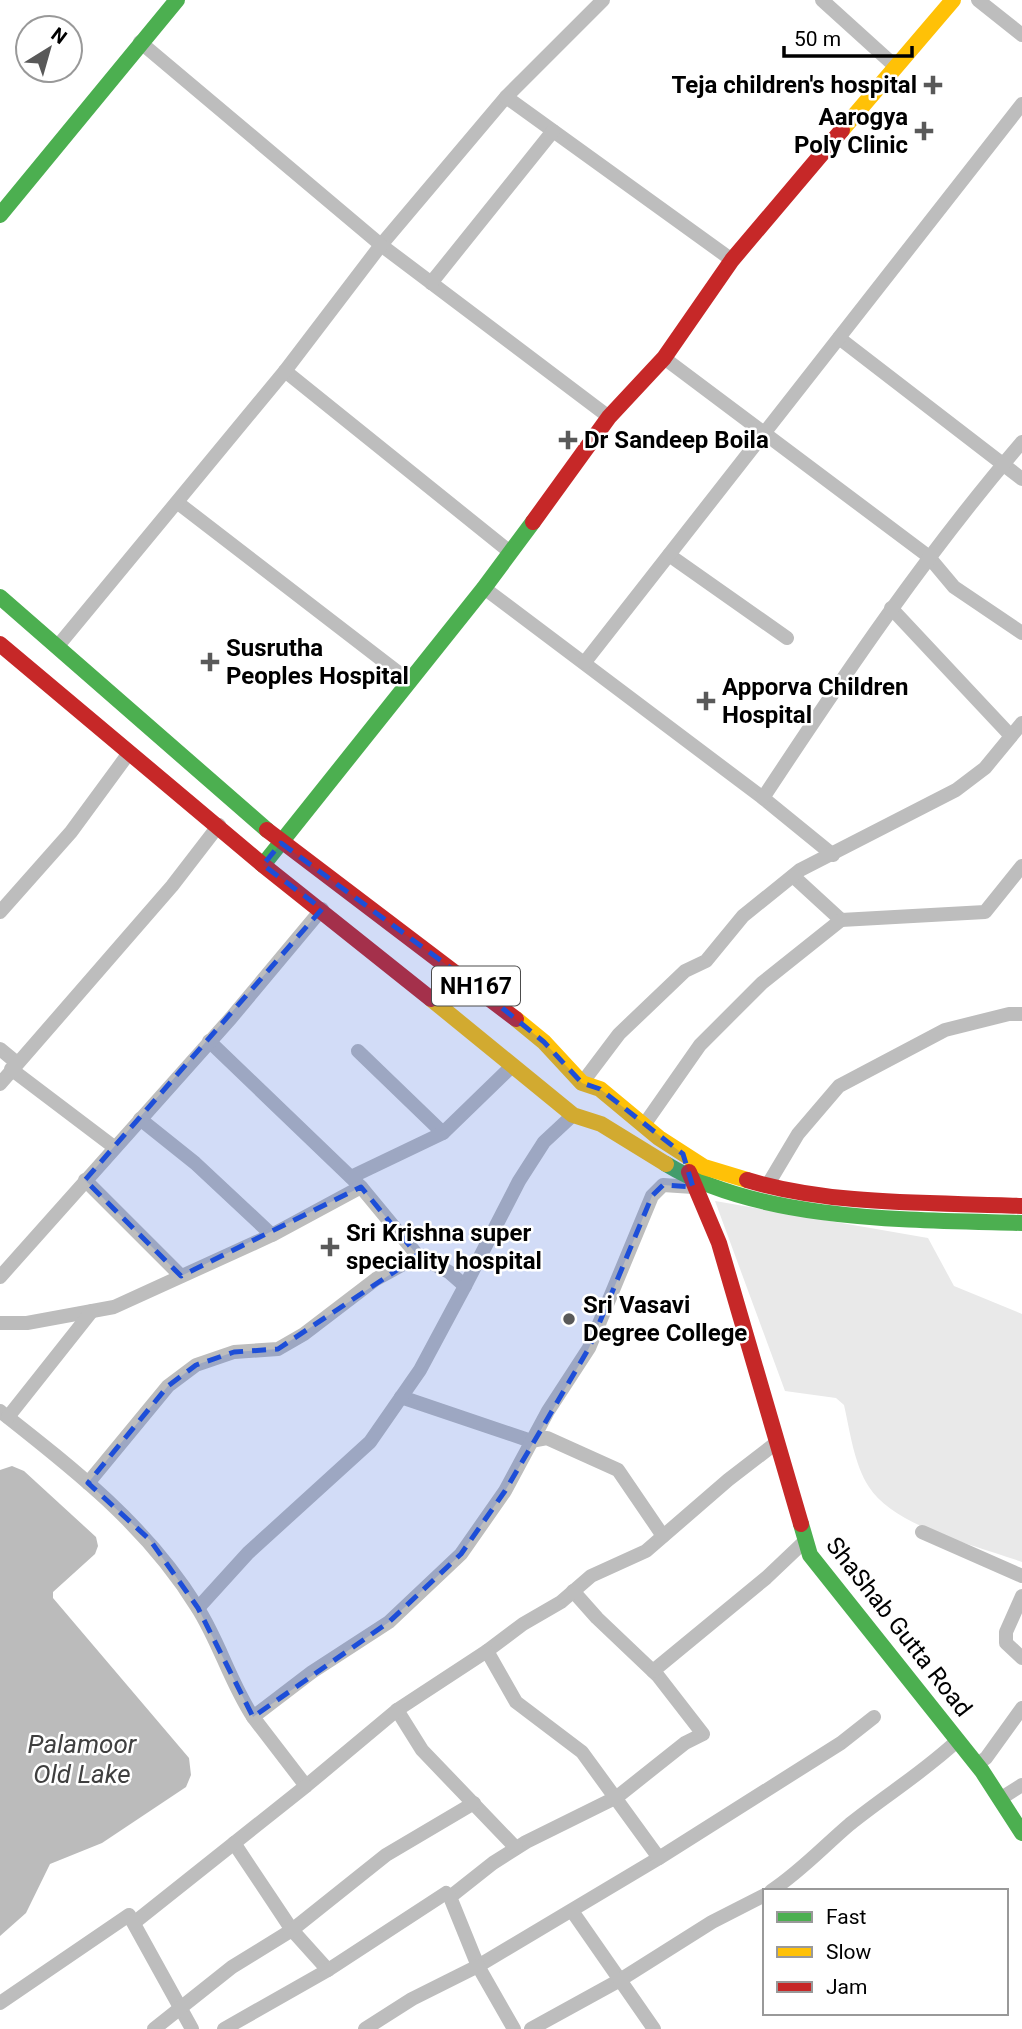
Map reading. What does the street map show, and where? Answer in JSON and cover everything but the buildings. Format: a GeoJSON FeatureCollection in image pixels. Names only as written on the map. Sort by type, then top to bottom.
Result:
{"type":"FeatureCollection","features":[{"type":"Feature","properties":{"kind":"main road"},"geometry":{"type":"LineString","coordinates":[[0,215],[177,0]]}},
{"type":"Feature","properties":{"kind":"main road"},"geometry":{"type":"LineString","coordinates":[[263,865],[484,588],[608,417],[664,359],[732,260],[953,0]]}},
{"type":"Feature","properties":{"kind":"main road","name":"NH167"},"geometry":{"type":"LineString","coordinates":[[0,597],[281,843],[474,985],[544,1042],[582,1083],[600,1088],[683,1154],[723,1175],[767,1186],[863,1199],[1022,1206]]}},
{"type":"Feature","properties":{"kind":"main road","name":"NH167"},"geometry":{"type":"LineString","coordinates":[[0,644],[219,825],[263,865],[392,965],[511,1067],[573,1115],[601,1124],[692,1183],[771,1205],[897,1220],[1022,1223]]}},
{"type":"Feature","properties":{"kind":"main road","name":"ShaShab Gutta Road"},"geometry":{"type":"LineString","coordinates":[[683,1154],[692,1183],[719,1243],[810,1555],[977,1764],[1022,1833]]}},
{"type":"Feature","properties":{"kind":"street"},"geometry":{"type":"LineString","coordinates":[[57,647],[178,503],[382,245],[506,97],[603,0]]}},
{"type":"Feature","properties":{"kind":"street"},"geometry":{"type":"LineString","coordinates":[[822,0],[896,67]]}},
{"type":"Feature","properties":{"kind":"street"},"geometry":{"type":"LineString","coordinates":[[978,0],[1022,35]]}},
{"type":"Feature","properties":{"kind":"street"},"geometry":{"type":"LineString","coordinates":[[140,42],[382,245],[608,417]]}},
{"type":"Feature","properties":{"kind":"street"},"geometry":{"type":"LineString","coordinates":[[506,97],[732,260]]}},
{"type":"Feature","properties":{"kind":"street"},"geometry":{"type":"LineString","coordinates":[[585,662],[1022,104]]}},
{"type":"Feature","properties":{"kind":"street"},"geometry":{"type":"LineString","coordinates":[[431,283],[553,131]]}},
{"type":"Feature","properties":{"kind":"street"},"geometry":{"type":"LineString","coordinates":[[839,338],[1022,479]]}},
{"type":"Feature","properties":{"kind":"street"},"geometry":{"type":"LineString","coordinates":[[664,359],[928,556],[954,587],[1022,633]]}},
{"type":"Feature","properties":{"kind":"street"},"geometry":{"type":"LineString","coordinates":[[285,371],[510,552]]}},
{"type":"Feature","properties":{"kind":"street"},"geometry":{"type":"LineString","coordinates":[[763,798],[928,556],[1022,442]]}},
{"type":"Feature","properties":{"kind":"street"},"geometry":{"type":"LineString","coordinates":[[178,503],[408,680]]}},
{"type":"Feature","properties":{"kind":"street"},"geometry":{"type":"LineString","coordinates":[[669,555],[787,638]]}},
{"type":"Feature","properties":{"kind":"street"},"geometry":{"type":"LineString","coordinates":[[484,588],[763,798],[833,855]]}},
{"type":"Feature","properties":{"kind":"street"},"geometry":{"type":"LineString","coordinates":[[891,608],[1011,736]]}},
{"type":"Feature","properties":{"kind":"street"},"geometry":{"type":"LineString","coordinates":[[582,1083],[619,1034],[685,971],[706,961],[743,916],[793,876],[956,790],[985,768],[1022,723]]}},
{"type":"Feature","properties":{"kind":"street"},"geometry":{"type":"LineString","coordinates":[[0,912],[71,832],[129,753]]}},
{"type":"Feature","properties":{"kind":"street"},"geometry":{"type":"LineString","coordinates":[[0,1084],[172,886],[219,825]]}},
{"type":"Feature","properties":{"kind":"street"},"geometry":{"type":"LineString","coordinates":[[644,1125],[701,1045],[762,983],[841,920],[985,912],[1022,866]]}},
{"type":"Feature","properties":{"kind":"street"},"geometry":{"type":"LineString","coordinates":[[793,876],[841,920]]}},
{"type":"Feature","properties":{"kind":"street"},"geometry":{"type":"LineString","coordinates":[[0,1277],[32,1244],[322,909]]}},
{"type":"Feature","properties":{"kind":"street"},"geometry":{"type":"LineString","coordinates":[[767,1186],[798,1134],[839,1086],[945,1030],[1009,1014],[1022,1014]]}},
{"type":"Feature","properties":{"kind":"street"},"geometry":{"type":"LineString","coordinates":[[209,1041],[351,1177],[418,1256],[449,1272],[465,1286]]}},
{"type":"Feature","properties":{"kind":"street"},"geometry":{"type":"LineString","coordinates":[[0,1049],[14,1066],[114,1147]]}},
{"type":"Feature","properties":{"kind":"street"},"geometry":{"type":"LineString","coordinates":[[358,1051],[443,1133]]}},
{"type":"Feature","properties":{"kind":"street"},"geometry":{"type":"LineString","coordinates":[[351,1177],[443,1133],[511,1067]]}},
{"type":"Feature","properties":{"kind":"street"},"geometry":{"type":"LineString","coordinates":[[198,1608],[248,1553],[370,1442],[420,1370],[519,1181],[544,1142],[573,1115]]}},
{"type":"Feature","properties":{"kind":"street"},"geometry":{"type":"LineString","coordinates":[[140,1119],[195,1163],[272,1235]]}},
{"type":"Feature","properties":{"kind":"street"},"geometry":{"type":"LineString","coordinates":[[85,1180],[181,1276]]}},
{"type":"Feature","properties":{"kind":"street"},"geometry":{"type":"LineString","coordinates":[[253,1717],[312,1672],[389,1622],[461,1554],[505,1491],[531,1441],[589,1348],[652,1196],[663,1185],[692,1183]]}},
{"type":"Feature","properties":{"kind":"street"},"geometry":{"type":"LineString","coordinates":[[0,1323],[27,1323],[114,1307],[272,1235],[361,1188]]}},
{"type":"Feature","properties":{"kind":"street"},"geometry":{"type":"LineString","coordinates":[[89,1483],[168,1386],[196,1365],[234,1352],[278,1349],[304,1334],[376,1279],[418,1256]]}},
{"type":"Feature","properties":{"kind":"street"},"geometry":{"type":"LineString","coordinates":[[92,1311],[4,1414],[89,1483],[150,1540],[198,1608],[253,1717],[306,1786]]}},
{"type":"Feature","properties":{"kind":"street"},"geometry":{"type":"LineString","coordinates":[[401,1397],[531,1441],[547,1438],[618,1470],[663,1536]]}},
{"type":"Feature","properties":{"kind":"street"},"geometry":{"type":"LineString","coordinates":[[135,1922],[397,1710],[487,1651],[591,1576],[646,1551],[776,1443]]}},
{"type":"Feature","properties":{"kind":"street"},"geometry":{"type":"LineString","coordinates":[[922,1532],[1022,1576]]}},
{"type":"Feature","properties":{"kind":"street"},"geometry":{"type":"LineString","coordinates":[[653,1671],[766,1578],[805,1541]]}},
{"type":"Feature","properties":{"kind":"street"},"geometry":{"type":"LineString","coordinates":[[450,1897],[516,1848],[617,1797],[685,1743],[703,1734],[653,1671],[597,1618],[573,1591]]}},
{"type":"Feature","properties":{"kind":"street"},"geometry":{"type":"LineString","coordinates":[[1022,1596],[1006,1632],[1006,1643],[1022,1658]]}},
{"type":"Feature","properties":{"kind":"street"},"geometry":{"type":"LineString","coordinates":[[487,1651],[516,1702],[582,1752],[659,1858]]}},
{"type":"Feature","properties":{"kind":"street"},"geometry":{"type":"LineString","coordinates":[[977,1764],[986,1758],[1022,1708]]}},
{"type":"Feature","properties":{"kind":"street"},"geometry":{"type":"LineString","coordinates":[[397,1710],[422,1750],[516,1848]]}},
{"type":"Feature","properties":{"kind":"street"},"geometry":{"type":"LineString","coordinates":[[365,2029],[412,2000],[478,1966],[659,1858],[841,1744],[874,1717]]}},
{"type":"Feature","properties":{"kind":"street"},"geometry":{"type":"LineString","coordinates":[[774,1889],[794,1875],[852,1823],[923,1773],[958,1740]]}},
{"type":"Feature","properties":{"kind":"street"},"geometry":{"type":"LineString","coordinates":[[1000,1799],[1022,1785]]}},
{"type":"Feature","properties":{"kind":"street"},"geometry":{"type":"LineString","coordinates":[[153,2029],[232,1967],[292,1930],[386,1855],[474,1803]]}},
{"type":"Feature","properties":{"kind":"street"},"geometry":{"type":"LineString","coordinates":[[234,1843],[292,1930],[328,1970]]}},
{"type":"Feature","properties":{"kind":"street"},"geometry":{"type":"LineString","coordinates":[[224,2029],[328,1970],[446,1893],[478,1966],[514,2029]]}},
{"type":"Feature","properties":{"kind":"street"},"geometry":{"type":"LineString","coordinates":[[531,2029],[620,1980],[712,1922],[763,1896]]}},
{"type":"Feature","properties":{"kind":"street"},"geometry":{"type":"LineString","coordinates":[[572,1911],[654,2029]]}},
{"type":"Feature","properties":{"kind":"street"},"geometry":{"type":"LineString","coordinates":[[0,2003],[129,1915],[191,2029]]}},
{"type":"Feature","properties":{"kind":"highlighted area"},"geometry":{"type":"Polygon","coordinates":[[[281,843],[474,985],[544,1042],[582,1083],[600,1089],[683,1154],[693,1187],[663,1185],[652,1196],[589,1348],[505,1491],[461,1554],[389,1622],[253,1717],[198,1608],[150,1540],[88,1483],[168,1386],[196,1365],[234,1352],[278,1349],[418,1256],[361,1187],[181,1276],[85,1180],[322,909],[263,865],[281,843]]]}},
{"type":"Feature","properties":{"kind":"shaded area"},"geometry":{"type":"Polygon","coordinates":[[[715,1201],[928,1238],[954,1286],[1022,1314],[1022,1562],[938,1534],[897,1513],[881,1501],[864,1478],[853,1447],[844,1405],[836,1398],[785,1391],[715,1201]]]}},
{"type":"Feature","properties":{"kind":"water","name":"Palamoor Old Lake"},"geometry":{"type":"Polygon","coordinates":[[[12,1466],[24,1471],[96,1537],[98,1546],[95,1554],[53,1592],[53,1598],[189,1758],[191,1775],[186,1787],[102,1843],[50,1864],[26,1913],[0,1936],[0,1470],[12,1466]]]}},
{"type":"Feature","properties":{"kind":"traffic: fast"},"geometry":{"type":"LineString","coordinates":[[0,215],[177,0]]}},
{"type":"Feature","properties":{"kind":"traffic: fast"},"geometry":{"type":"LineString","coordinates":[[263,865],[484,588],[533,522]]}},
{"type":"Feature","properties":{"kind":"traffic: fast"},"geometry":{"type":"LineString","coordinates":[[0,597],[267,830]]}},
{"type":"Feature","properties":{"kind":"traffic: fast"},"geometry":{"type":"LineString","coordinates":[[666,1164],[704,1183],[746,1197],[792,1207],[887,1218],[1022,1223]]}},
{"type":"Feature","properties":{"kind":"traffic: fast"},"geometry":{"type":"LineString","coordinates":[[801,1524],[810,1555],[982,1771],[1022,1833]]}},
{"type":"Feature","properties":{"kind":"traffic: slow"},"geometry":{"type":"LineString","coordinates":[[842,130],[953,0]]}},
{"type":"Feature","properties":{"kind":"traffic: slow"},"geometry":{"type":"LineString","coordinates":[[431,999],[573,1115],[601,1124],[666,1164]]}},
{"type":"Feature","properties":{"kind":"traffic: slow"},"geometry":{"type":"LineString","coordinates":[[516,1019],[544,1042],[582,1083],[600,1089],[659,1138],[704,1167],[747,1180]]}},
{"type":"Feature","properties":{"kind":"traffic: jam"},"geometry":{"type":"LineString","coordinates":[[533,522],[609,417],[664,358],[732,260],[842,130]]}},
{"type":"Feature","properties":{"kind":"traffic: jam"},"geometry":{"type":"LineString","coordinates":[[0,644],[263,865],[431,999]]}},
{"type":"Feature","properties":{"kind":"traffic: jam"},"geometry":{"type":"LineString","coordinates":[[267,830],[516,1019]]}},
{"type":"Feature","properties":{"kind":"traffic: jam"},"geometry":{"type":"LineString","coordinates":[[689,1172],[719,1243],[801,1524]]}},
{"type":"Feature","properties":{"kind":"traffic: jam"},"geometry":{"type":"LineString","coordinates":[[747,1180],[849,1199],[1022,1206]]}},
{"type":"Feature","properties":{"kind":"place","name":"Teja children's hospital"},"geometry":{"type":"Point","coordinates":[933,85]}},
{"type":"Feature","properties":{"kind":"place","name":"Aarogya Poly Clinic"},"geometry":{"type":"Point","coordinates":[924,131]}},
{"type":"Feature","properties":{"kind":"place","name":"Dr Sandeep Boila"},"geometry":{"type":"Point","coordinates":[568,440]}},
{"type":"Feature","properties":{"kind":"place","name":"Susrutha Peoples Hospital"},"geometry":{"type":"Point","coordinates":[210,662]}},
{"type":"Feature","properties":{"kind":"place","name":"Apporva Children Hospital"},"geometry":{"type":"Point","coordinates":[706,701]}},
{"type":"Feature","properties":{"kind":"place","name":"Sri Krishna super speciality hospital"},"geometry":{"type":"Point","coordinates":[330,1247]}},
{"type":"Feature","properties":{"kind":"place","name":"Sri Vasavi Degree College"},"geometry":{"type":"Point","coordinates":[569,1319]}}]}
